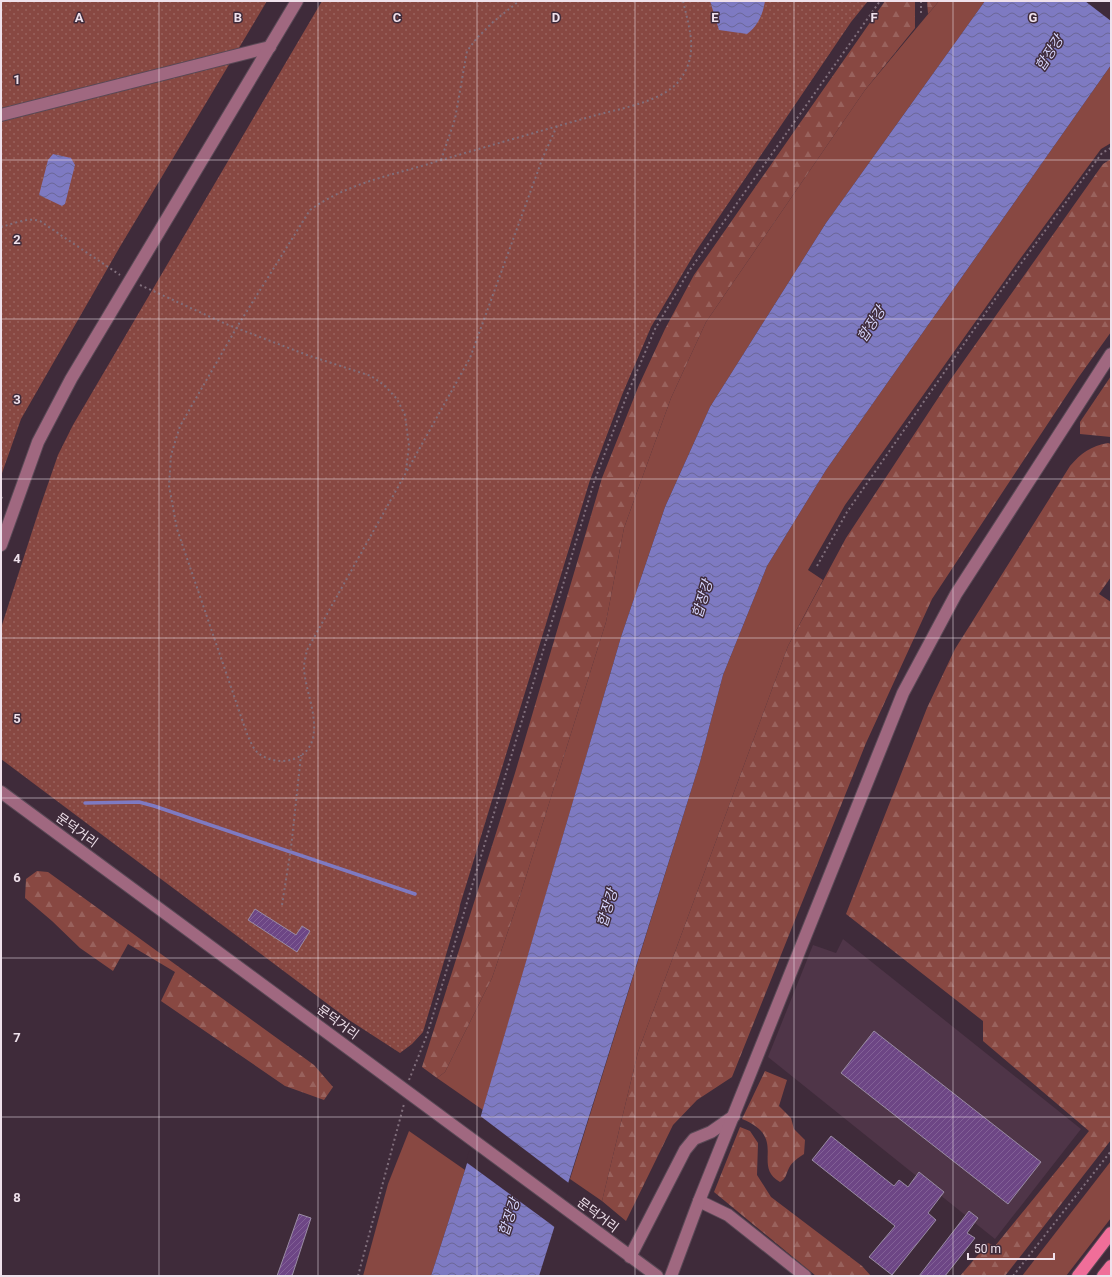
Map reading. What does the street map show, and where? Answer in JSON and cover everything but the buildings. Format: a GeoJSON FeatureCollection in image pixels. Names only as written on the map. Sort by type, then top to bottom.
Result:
{"type":"FeatureCollection","features":[{"type":"Feature","properties":{"kind":"highway"},"geometry":{"type":"LineString","coordinates":[[1078,1276],[1111,1233]]}},
{"type":"Feature","properties":{"kind":"highway"},"geometry":{"type":"LineString","coordinates":[[1103,1276],[1111,1266]]}},
{"type":"Feature","properties":{"kind":"street"},"geometry":{"type":"LineString","coordinates":[[1,545],[38,442],[71,379],[297,1]]}},
{"type":"Feature","properties":{"kind":"street"},"geometry":{"type":"LineString","coordinates":[[1,115],[270,47]]}},
{"type":"Feature","properties":{"kind":"street"},"geometry":{"type":"LineString","coordinates":[[671,1276],[699,1201],[903,693],[956,594],[1111,354]]}},
{"type":"Feature","properties":{"kind":"street","name":"문덕거리"},"geometry":{"type":"LineString","coordinates":[[1,792],[657,1276]]}},
{"type":"Feature","properties":{"kind":"street"},"geometry":{"type":"LineString","coordinates":[[630,1257],[685,1150],[694,1139],[711,1132],[734,1115]]}},
{"type":"Feature","properties":{"kind":"street"},"geometry":{"type":"LineString","coordinates":[[699,1201],[728,1215],[805,1276]]}},
{"type":"Feature","properties":{"kind":"path"},"geometry":{"type":"LineString","coordinates":[[441,160],[455,120],[467,51],[482,33],[519,1]]}},
{"type":"Feature","properties":{"kind":"path"},"geometry":{"type":"LineString","coordinates":[[557,126],[543,157],[470,358],[307,650],[304,666],[314,723],[313,738],[307,750],[301,755],[284,762],[268,760],[257,752],[247,734],[177,529],[169,486],[171,455],[180,426],[237,327],[310,210],[326,199],[346,189],[441,160],[557,126],[652,99],[673,88],[690,63],[692,42],[684,1]]}},
{"type":"Feature","properties":{"kind":"path"},"geometry":{"type":"LineString","coordinates":[[358,1276],[409,1092],[594,482],[627,395],[656,329],[689,271],[880,1]]}},
{"type":"Feature","properties":{"kind":"path"},"geometry":{"type":"LineString","coordinates":[[921,1],[921,12]]}},
{"type":"Feature","properties":{"kind":"path"},"geometry":{"type":"LineString","coordinates":[[817,566],[847,512],[998,295],[1102,153],[1111,148]]}},
{"type":"Feature","properties":{"kind":"path"},"geometry":{"type":"LineString","coordinates":[[1,227],[34,219],[40,221],[103,266],[130,282],[307,355],[370,376],[384,385],[397,399],[405,415],[409,446],[406,473]]}},
{"type":"Feature","properties":{"kind":"path"},"geometry":{"type":"LineString","coordinates":[[282,905],[291,848],[301,755]]}},
{"type":"Feature","properties":{"kind":"path"},"geometry":{"type":"LineString","coordinates":[[1013,1276],[1111,1151]]}},
{"type":"Feature","properties":{"kind":"shaded area"},"geometry":{"type":"Polygon","coordinates":[[[843,939],[1081,1129],[995,1239],[768,1057],[813,945],[836,953],[843,939]]]}},
{"type":"Feature","properties":{"kind":"green space"},"geometry":{"type":"Polygon","coordinates":[[[1,1],[267,1],[121,245],[21,419],[1,476],[1,1]]]}},
{"type":"Feature","properties":{"kind":"green space"},"geometry":{"type":"Polygon","coordinates":[[[322,1],[868,1],[851,22],[696,251],[651,327],[622,395],[590,480],[460,905],[423,1032],[412,1044],[400,1053],[349,1020],[1,759],[1,628],[58,455],[73,425],[322,1]]]}},
{"type":"Feature","properties":{"kind":"green space"},"geometry":{"type":"Polygon","coordinates":[[[885,1],[915,1],[915,28],[865,90],[706,322],[671,398],[624,528],[606,622],[519,899],[492,978],[445,1072],[437,1078],[422,1067],[515,773],[602,478],[639,385],[665,329],[694,275],[885,1]]]}},
{"type":"Feature","properties":{"kind":"green space"},"geometry":{"type":"Polygon","coordinates":[[[927,1],[939,1],[928,14],[927,1]]]}},
{"type":"Feature","properties":{"kind":"green space"},"geometry":{"type":"Polygon","coordinates":[[[939,1],[985,1],[826,223],[710,407],[665,507],[621,637],[483,1110],[437,1078],[445,1072],[492,978],[519,899],[606,622],[624,528],[671,398],[706,322],[865,90],[939,1]]]}},
{"type":"Feature","properties":{"kind":"green space"},"geometry":{"type":"Polygon","coordinates":[[[1111,65],[1111,143],[1101,149],[1020,259],[845,505],[808,570],[823,580],[788,646],[638,1052],[602,1201],[570,1179],[700,762],[723,675],[767,566],[826,470],[1111,65]]]}},
{"type":"Feature","properties":{"kind":"green space"},"geometry":{"type":"Polygon","coordinates":[[[1111,159],[1111,332],[1078,378],[932,599],[866,743],[732,1077],[697,1100],[673,1125],[626,1221],[602,1201],[638,1052],[788,646],[846,538],[946,386],[1103,164],[1111,159]]]}},
{"type":"Feature","properties":{"kind":"green space"},"geometry":{"type":"Polygon","coordinates":[[[1111,376],[1111,437],[1080,434],[1080,422],[1111,376]]]}},
{"type":"Feature","properties":{"kind":"green space"},"geometry":{"type":"Polygon","coordinates":[[[1108,443],[1111,444],[1111,577],[1099,594],[1111,602],[1111,1140],[1005,1276],[960,1276],[988,1243],[995,1246],[1089,1131],[983,1041],[983,1021],[846,914],[927,708],[955,649],[1070,466],[1078,457],[1087,451],[1096,446],[1108,443]]]}},
{"type":"Feature","properties":{"kind":"green space"},"geometry":{"type":"Polygon","coordinates":[[[37,871],[48,872],[314,1065],[333,1087],[324,1100],[285,1086],[161,1001],[175,972],[128,944],[113,971],[80,948],[25,898],[26,879],[37,871]]]}},
{"type":"Feature","properties":{"kind":"green space"},"geometry":{"type":"Polygon","coordinates":[[[765,1071],[787,1080],[779,1106],[791,1118],[794,1129],[805,1140],[804,1154],[792,1164],[785,1178],[780,1182],[772,1175],[768,1168],[768,1151],[764,1134],[756,1126],[742,1119],[765,1071]]]}},
{"type":"Feature","properties":{"kind":"green space"},"geometry":{"type":"Polygon","coordinates":[[[740,1127],[750,1131],[758,1143],[757,1175],[771,1197],[862,1266],[871,1276],[816,1276],[714,1192],[740,1127]]]}},
{"type":"Feature","properties":{"kind":"green space"},"geometry":{"type":"Polygon","coordinates":[[[409,1131],[465,1170],[431,1276],[363,1276],[388,1184],[409,1131]]]}},
{"type":"Feature","properties":{"kind":"green space"},"geometry":{"type":"Polygon","coordinates":[[[1111,1161],[1111,1218],[1066,1276],[1022,1276],[1111,1161]]]}},
{"type":"Feature","properties":{"kind":"water"},"geometry":{"type":"Polygon","coordinates":[[[710,1],[765,1],[763,11],[759,19],[751,31],[747,34],[719,30],[710,1]]]}},
{"type":"Feature","properties":{"kind":"water","name":"합장강"},"geometry":{"type":"Polygon","coordinates":[[[985,1],[1111,1],[1111,65],[826,470],[767,566],[723,675],[700,762],[539,1276],[431,1276],[465,1170],[621,637],[665,507],[710,407],[826,223],[985,1]]]}},
{"type":"Feature","properties":{"kind":"water"},"geometry":{"type":"Polygon","coordinates":[[[53,154],[71,158],[75,165],[65,204],[62,206],[39,195],[48,160],[53,154]]]}},
{"type":"Feature","properties":{"kind":"pier"},"geometry":{"type":"Polygon","coordinates":[[[1085,1],[1111,1],[1111,21],[1085,1]]]}},
{"type":"Feature","properties":{"kind":"pier"},"geometry":{"type":"Polygon","coordinates":[[[479,1115],[570,1184],[556,1228],[466,1162],[479,1115]]]}},
{"type":"Feature","properties":{"kind":"waterway"},"geometry":{"type":"LineString","coordinates":[[85,803],[139,802],[154,806],[415,894]]}}]}
